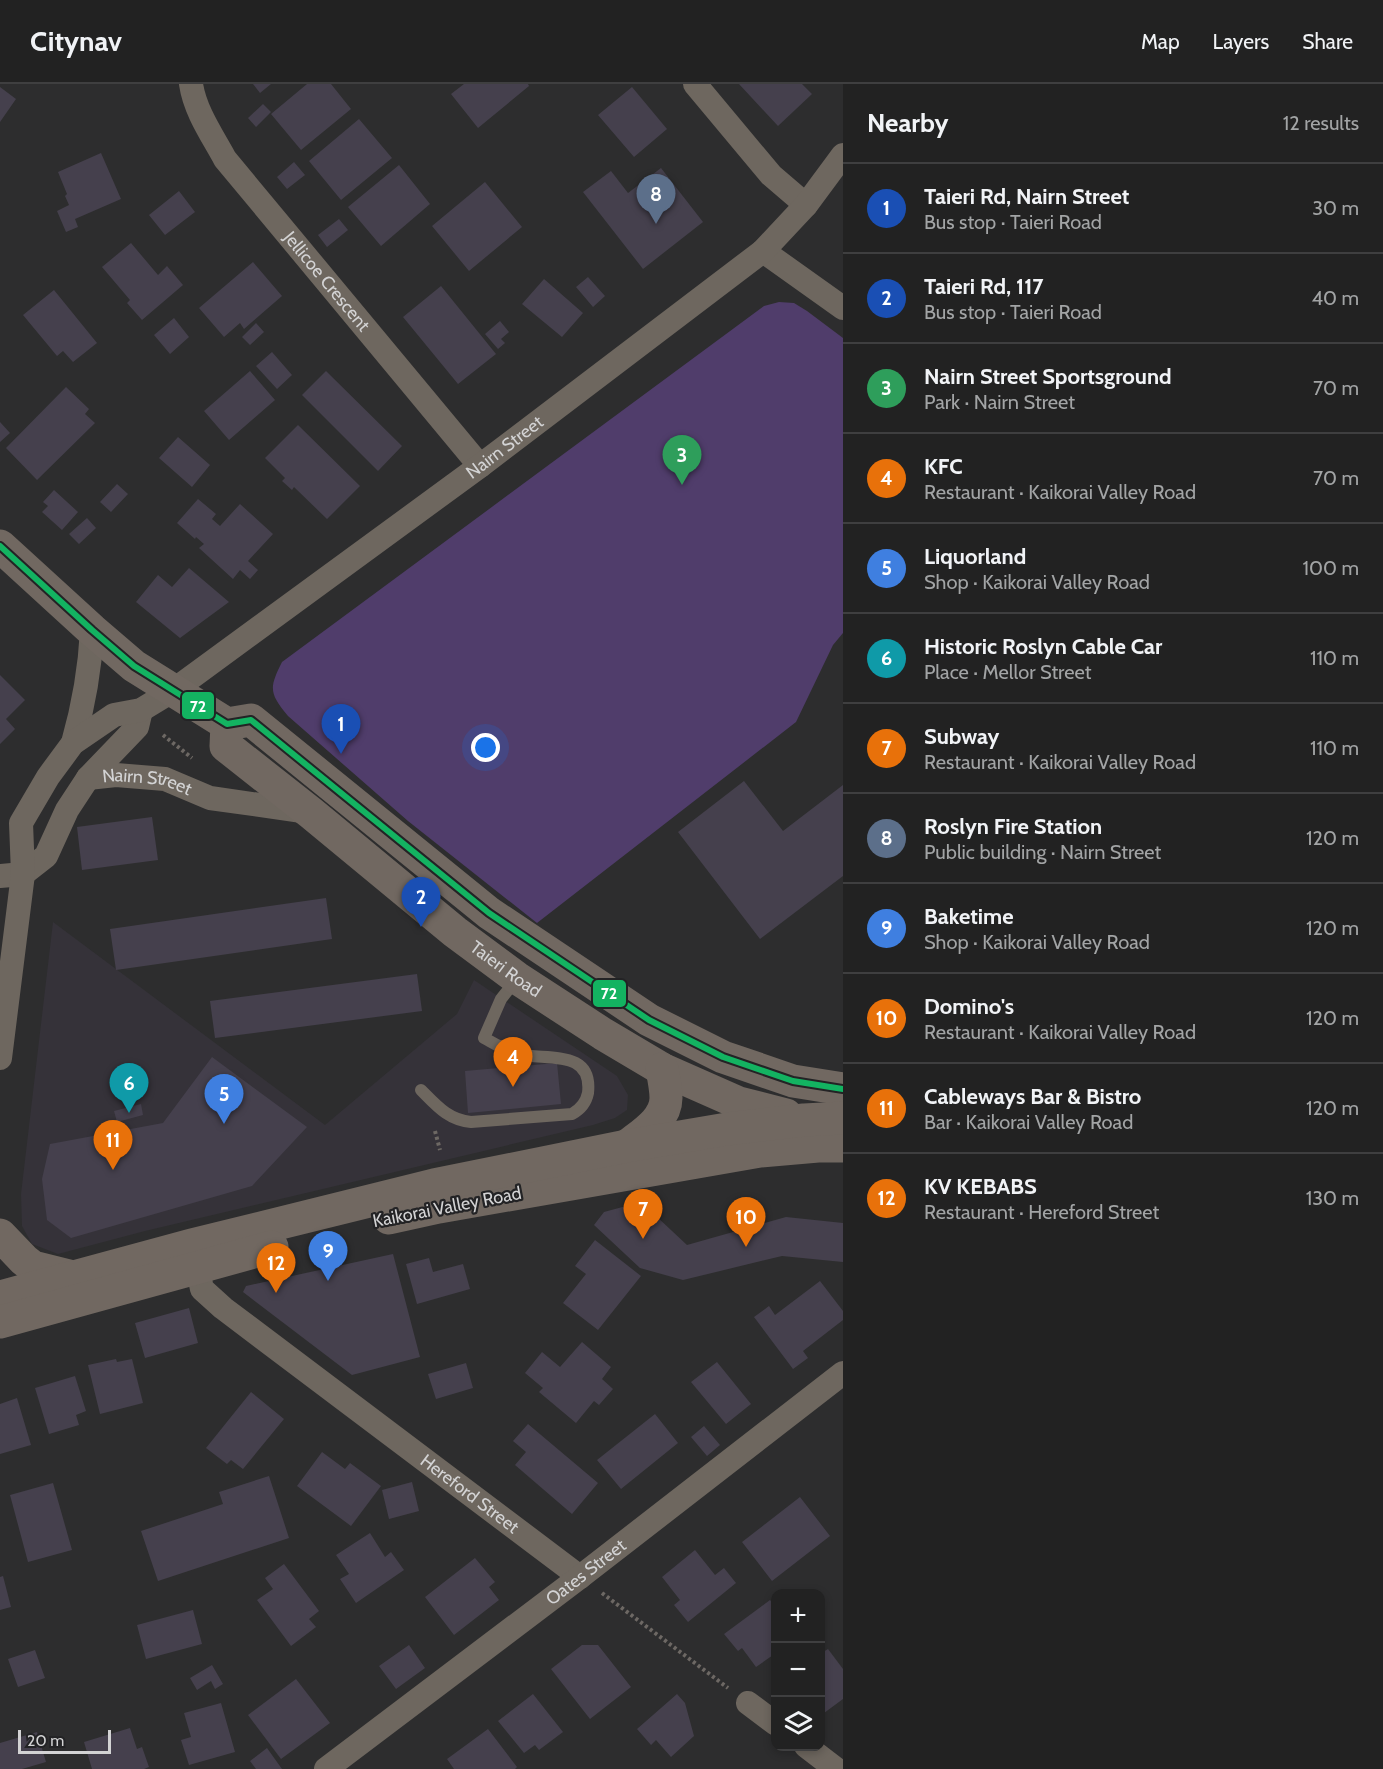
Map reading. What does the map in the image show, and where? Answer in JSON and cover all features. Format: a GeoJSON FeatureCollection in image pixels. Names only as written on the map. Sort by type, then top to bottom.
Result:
{"type":"FeatureCollection","features":[{"type":"Feature","properties":{"kind":"main road"},"geometry":{"type":"LineString","coordinates":[[0,546],[134,666],[227,724]]}},
{"type":"Feature","properties":{"kind":"main road","name":"Taieri Road"},"geometry":{"type":"LineString","coordinates":[[843,1089],[793,1081],[723,1057],[649,1020],[489,913],[251,720],[227,724],[226,746],[455,932],[517,978],[603,1034],[663,1069],[738,1103],[843,1132]]}},
{"type":"Feature","properties":{"kind":"main road"},"geometry":{"type":"LineString","coordinates":[[627,1146],[658,1119],[665,1107],[663,1069]]}},
{"type":"Feature","properties":{"kind":"main road"},"geometry":{"type":"LineString","coordinates":[[804,1120],[843,1118]]}},
{"type":"Feature","properties":{"kind":"main road","name":"Kaikorai Valley Road"},"geometry":{"type":"LineString","coordinates":[[0,1322],[195,1257],[434,1185],[627,1146],[727,1129],[804,1120]]}},
{"type":"Feature","properties":{"kind":"main road","name":"Kaikorai Valley Road"},"geometry":{"type":"LineString","coordinates":[[0,1297],[73,1277],[328,1232],[439,1207],[760,1151],[843,1146]]}},
{"type":"Feature","properties":{"kind":"main road"},"geometry":{"type":"LineString","coordinates":[[0,1234],[33,1267],[73,1277]]}},
{"type":"Feature","properties":{"kind":"street","name":"Jellicoe Crescent"},"geometry":{"type":"LineString","coordinates":[[191,84],[203,119],[225,159],[480,466]]}},
{"type":"Feature","properties":{"kind":"street"},"geometry":{"type":"LineString","coordinates":[[695,84],[771,175],[806,205]]}},
{"type":"Feature","properties":{"kind":"street","name":"Nairn Street"},"geometry":{"type":"LineString","coordinates":[[12,875],[46,856],[68,810],[88,778],[174,690],[480,466],[764,251],[806,205],[843,155]]}},
{"type":"Feature","properties":{"kind":"street"},"geometry":{"type":"LineString","coordinates":[[764,251],[843,308]]}},
{"type":"Feature","properties":{"kind":"street","name":"Nairn Street"},"geometry":{"type":"LineString","coordinates":[[73,743],[86,692],[92,630]]}},
{"type":"Feature","properties":{"kind":"street","name":"Nairn Street"},"geometry":{"type":"LineString","coordinates":[[12,875],[21,824],[48,777],[73,743],[114,715],[148,719]]}},
{"type":"Feature","properties":{"kind":"street","name":"Nairn Street"},"geometry":{"type":"LineString","coordinates":[[88,778],[116,775],[165,779],[210,798],[311,813]]}},
{"type":"Feature","properties":{"kind":"street"},"geometry":{"type":"LineString","coordinates":[[0,1058],[12,875]]}},
{"type":"Feature","properties":{"kind":"street","name":"Hereford Street"},"geometry":{"type":"LineString","coordinates":[[195,1257],[202,1289],[223,1308],[580,1577]]}},
{"type":"Feature","properties":{"kind":"street","name":"Oates Street"},"geometry":{"type":"LineString","coordinates":[[326,1769],[580,1577],[843,1373]]}},
{"type":"Feature","properties":{"kind":"street"},"geometry":{"type":"LineString","coordinates":[[748,1703],[771,1720]]}},
{"type":"Feature","properties":{"kind":"street"},"geometry":{"type":"LineString","coordinates":[[813,1751],[836,1769]]}},
{"type":"Feature","properties":{"kind":"lane"},"geometry":{"type":"LineString","coordinates":[[421,1090],[446,1115],[459,1121],[572,1114],[579,1110],[587,1099],[588,1082],[586,1074],[575,1062],[558,1057],[517,1054],[484,1038],[501,999],[517,978]]}},
{"type":"Feature","properties":{"kind":"path"},"geometry":{"type":"LineString","coordinates":[[148,719],[193,759]]}},
{"type":"Feature","properties":{"kind":"path"},"geometry":{"type":"LineString","coordinates":[[580,1577],[748,1703]]}},
{"type":"Feature","properties":{"kind":"shaded area"},"geometry":{"type":"Polygon","coordinates":[[[779,302],[794,303],[843,338],[843,633],[833,645],[796,722],[537,923],[408,821],[288,716],[274,696],[275,678],[282,662],[764,306],[779,302]]]}},
{"type":"Feature","properties":{"kind":"shaded area"},"geometry":{"type":"Polygon","coordinates":[[[53,922],[325,1125],[457,1014],[474,980],[617,1076],[628,1095],[627,1110],[615,1118],[593,1125],[145,1231],[58,1254],[32,1244],[22,1226],[21,1194],[53,922]]]}},
{"type":"Feature","properties":{"kind":"building"},"geometry":{"type":"Polygon","coordinates":[[[253,84],[271,84],[260,93],[253,84]]]}},
{"type":"Feature","properties":{"kind":"building"},"geometry":{"type":"Polygon","coordinates":[[[307,84],[331,84],[351,109],[301,150],[271,114],[307,84]]]}},
{"type":"Feature","properties":{"kind":"building"},"geometry":{"type":"Polygon","coordinates":[[[464,84],[528,84],[529,86],[478,128],[451,94],[464,84]]]}},
{"type":"Feature","properties":{"kind":"building"},"geometry":{"type":"Polygon","coordinates":[[[739,84],[802,84],[812,94],[778,126],[739,84]]]}},
{"type":"Feature","properties":{"kind":"building"},"geometry":{"type":"Polygon","coordinates":[[[0,87],[16,99],[0,122],[0,87]]]}},
{"type":"Feature","properties":{"kind":"building"},"geometry":{"type":"Polygon","coordinates":[[[632,87],[667,129],[634,157],[598,115],[632,87]]]}},
{"type":"Feature","properties":{"kind":"building"},"geometry":{"type":"Polygon","coordinates":[[[263,104],[271,112],[256,127],[248,118],[263,104]]]}},
{"type":"Feature","properties":{"kind":"building"},"geometry":{"type":"Polygon","coordinates":[[[359,119],[392,158],[341,200],[309,161],[359,119]]]}},
{"type":"Feature","properties":{"kind":"building"},"geometry":{"type":"Polygon","coordinates":[[[101,153],[121,199],[75,219],[78,227],[66,232],[57,211],[69,205],[58,172],[101,153]]]}},
{"type":"Feature","properties":{"kind":"building"},"geometry":{"type":"Polygon","coordinates":[[[294,162],[305,175],[287,189],[277,177],[294,162]]]}},
{"type":"Feature","properties":{"kind":"building"},"geometry":{"type":"Polygon","coordinates":[[[399,165],[430,204],[381,246],[348,207],[399,165]]]}},
{"type":"Feature","properties":{"kind":"building"},"geometry":{"type":"Polygon","coordinates":[[[661,168],[703,222],[643,269],[583,192],[611,171],[628,193],[661,168]]]}},
{"type":"Feature","properties":{"kind":"building"},"geometry":{"type":"Polygon","coordinates":[[[485,182],[522,227],[469,271],[432,226],[485,182]]]}},
{"type":"Feature","properties":{"kind":"building"},"geometry":{"type":"Polygon","coordinates":[[[179,191],[195,212],[165,235],[149,215],[179,191]]]}},
{"type":"Feature","properties":{"kind":"building"},"geometry":{"type":"Polygon","coordinates":[[[339,219],[348,230],[327,247],[318,235],[339,219]]]}},
{"type":"Feature","properties":{"kind":"building"},"geometry":{"type":"Polygon","coordinates":[[[131,243],[158,275],[167,266],[183,285],[142,320],[127,303],[130,300],[102,267],[131,243]]]}},
{"type":"Feature","properties":{"kind":"building"},"geometry":{"type":"Polygon","coordinates":[[[253,262],[282,296],[244,329],[240,323],[224,337],[199,308],[253,262]]]}},
{"type":"Feature","properties":{"kind":"building"},"geometry":{"type":"Polygon","coordinates":[[[588,277],[605,296],[593,307],[576,287],[588,277]]]}},
{"type":"Feature","properties":{"kind":"building"},"geometry":{"type":"Polygon","coordinates":[[[544,279],[583,313],[562,337],[522,304],[544,279]]]}},
{"type":"Feature","properties":{"kind":"building"},"geometry":{"type":"Polygon","coordinates":[[[441,286],[496,354],[458,384],[403,317],[441,286]]]}},
{"type":"Feature","properties":{"kind":"building"},"geometry":{"type":"Polygon","coordinates":[[[54,290],[97,343],[73,362],[63,351],[57,356],[23,315],[54,290]]]}},
{"type":"Feature","properties":{"kind":"building"},"geometry":{"type":"Polygon","coordinates":[[[174,318],[189,337],[170,354],[154,335],[174,318]]]}},
{"type":"Feature","properties":{"kind":"building"},"geometry":{"type":"Polygon","coordinates":[[[500,321],[509,332],[501,339],[505,343],[498,349],[485,334],[500,321]]]}},
{"type":"Feature","properties":{"kind":"building"},"geometry":{"type":"Polygon","coordinates":[[[256,323],[264,332],[250,345],[242,337],[256,323]]]}},
{"type":"Feature","properties":{"kind":"building"},"geometry":{"type":"Polygon","coordinates":[[[272,352],[292,375],[277,389],[256,366],[272,352]]]}},
{"type":"Feature","properties":{"kind":"building"},"geometry":{"type":"Polygon","coordinates":[[[250,371],[275,400],[229,440],[204,411],[250,371]]]}},
{"type":"Feature","properties":{"kind":"building"},"geometry":{"type":"Polygon","coordinates":[[[326,371],[402,446],[378,471],[302,395],[326,371]]]}},
{"type":"Feature","properties":{"kind":"building"},"geometry":{"type":"Polygon","coordinates":[[[66,387],[89,409],[85,414],[95,423],[37,480],[6,448],[66,387]]]}},
{"type":"Feature","properties":{"kind":"building"},"geometry":{"type":"Polygon","coordinates":[[[0,422],[10,433],[0,442],[0,422]]]}},
{"type":"Feature","properties":{"kind":"building"},"geometry":{"type":"Polygon","coordinates":[[[298,425],[360,486],[327,519],[294,487],[292,490],[282,481],[285,478],[265,458],[298,425]]]}},
{"type":"Feature","properties":{"kind":"building"},"geometry":{"type":"Polygon","coordinates":[[[178,437],[210,465],[192,487],[159,458],[178,437]]]}},
{"type":"Feature","properties":{"kind":"building"},"geometry":{"type":"Polygon","coordinates":[[[117,484],[128,494],[111,512],[100,502],[117,484]]]}},
{"type":"Feature","properties":{"kind":"building"},"geometry":{"type":"Polygon","coordinates":[[[54,490],[78,512],[62,530],[42,512],[48,506],[43,502],[54,490]]]}},
{"type":"Feature","properties":{"kind":"building"},"geometry":{"type":"Polygon","coordinates":[[[198,499],[216,514],[212,519],[220,526],[240,504],[273,534],[248,561],[258,570],[250,579],[240,570],[233,579],[199,548],[204,544],[177,523],[198,499]]]}},
{"type":"Feature","properties":{"kind":"building"},"geometry":{"type":"Polygon","coordinates":[[[87,518],[96,528],[79,544],[69,534],[87,518]]]}},
{"type":"Feature","properties":{"kind":"building"},"geometry":{"type":"Polygon","coordinates":[[[189,568],[229,602],[180,638],[136,602],[158,575],[172,587],[189,568]]]}},
{"type":"Feature","properties":{"kind":"building"},"geometry":{"type":"Polygon","coordinates":[[[0,675],[25,700],[6,719],[15,729],[0,744],[0,675]]]}},
{"type":"Feature","properties":{"kind":"building"},"geometry":{"type":"Polygon","coordinates":[[[744,781],[783,831],[843,785],[843,876],[760,939],[678,832],[744,781]]]}},
{"type":"Feature","properties":{"kind":"building"},"geometry":{"type":"Polygon","coordinates":[[[152,817],[158,860],[82,870],[77,827],[152,817]]]}},
{"type":"Feature","properties":{"kind":"building"},"geometry":{"type":"Polygon","coordinates":[[[326,898],[332,939],[116,970],[110,929],[326,898]]]}},
{"type":"Feature","properties":{"kind":"building"},"geometry":{"type":"Polygon","coordinates":[[[417,974],[422,1011],[215,1038],[210,1001],[417,974]]]}},
{"type":"Feature","properties":{"kind":"building"},"geometry":{"type":"Polygon","coordinates":[[[212,1057],[307,1127],[252,1186],[71,1238],[47,1220],[42,1179],[50,1144],[163,1123],[212,1057]]]}},
{"type":"Feature","properties":{"kind":"building"},"geometry":{"type":"Polygon","coordinates":[[[557,1063],[561,1104],[468,1113],[465,1071],[557,1063]]]}},
{"type":"Feature","properties":{"kind":"building"},"geometry":{"type":"Polygon","coordinates":[[[141,1104],[143,1115],[117,1122],[114,1111],[141,1104]]]}},
{"type":"Feature","properties":{"kind":"building"},"geometry":{"type":"Polygon","coordinates":[[[641,1202],[687,1245],[786,1217],[843,1223],[843,1262],[782,1256],[683,1280],[640,1268],[594,1225],[604,1212],[641,1202]]]}},
{"type":"Feature","properties":{"kind":"building"},"geometry":{"type":"Polygon","coordinates":[[[595,1240],[641,1276],[598,1330],[563,1303],[586,1274],[575,1266],[595,1240]]]}},
{"type":"Feature","properties":{"kind":"building"},"geometry":{"type":"Polygon","coordinates":[[[393,1254],[420,1357],[352,1375],[243,1292],[246,1286],[393,1254]]]}},
{"type":"Feature","properties":{"kind":"building"},"geometry":{"type":"Polygon","coordinates":[[[429,1258],[433,1272],[463,1264],[470,1289],[417,1304],[406,1264],[429,1258]]]}},
{"type":"Feature","properties":{"kind":"building"},"geometry":{"type":"Polygon","coordinates":[[[820,1281],[843,1311],[843,1320],[803,1351],[808,1358],[793,1369],[754,1317],[769,1306],[775,1315],[820,1281]]]}},
{"type":"Feature","properties":{"kind":"building"},"geometry":{"type":"Polygon","coordinates":[[[189,1308],[198,1343],[145,1358],[135,1323],[189,1308]]]}},
{"type":"Feature","properties":{"kind":"building"},"geometry":{"type":"Polygon","coordinates":[[[582,1342],[611,1367],[602,1379],[613,1389],[599,1405],[594,1401],[576,1423],[539,1392],[543,1388],[525,1373],[542,1352],[560,1367],[582,1342]]]}},
{"type":"Feature","properties":{"kind":"building"},"geometry":{"type":"Polygon","coordinates":[[[116,1359],[117,1362],[132,1359],[143,1403],[100,1414],[88,1365],[116,1359]]]}},
{"type":"Feature","properties":{"kind":"building"},"geometry":{"type":"Polygon","coordinates":[[[717,1362],[751,1404],[726,1424],[691,1382],[717,1362]]]}},
{"type":"Feature","properties":{"kind":"building"},"geometry":{"type":"Polygon","coordinates":[[[466,1363],[473,1388],[436,1399],[428,1374],[466,1363]]]}},
{"type":"Feature","properties":{"kind":"building"},"geometry":{"type":"Polygon","coordinates":[[[75,1376],[86,1411],[76,1415],[79,1425],[49,1434],[35,1388],[75,1376]]]}},
{"type":"Feature","properties":{"kind":"building"},"geometry":{"type":"Polygon","coordinates":[[[251,1392],[284,1419],[243,1469],[231,1460],[227,1464],[206,1448],[251,1392]]]}},
{"type":"Feature","properties":{"kind":"building"},"geometry":{"type":"Polygon","coordinates":[[[17,1398],[31,1445],[0,1454],[0,1404],[17,1398]]]}},
{"type":"Feature","properties":{"kind":"building"},"geometry":{"type":"Polygon","coordinates":[[[655,1414],[678,1443],[621,1489],[597,1460],[655,1414]]]}},
{"type":"Feature","properties":{"kind":"building"},"geometry":{"type":"Polygon","coordinates":[[[528,1424],[598,1483],[572,1514],[515,1465],[526,1452],[513,1441],[528,1424]]]}},
{"type":"Feature","properties":{"kind":"building"},"geometry":{"type":"Polygon","coordinates":[[[704,1426],[720,1445],[707,1456],[691,1437],[704,1426]]]}},
{"type":"Feature","properties":{"kind":"building"},"geometry":{"type":"Polygon","coordinates":[[[322,1452],[345,1469],[350,1463],[381,1486],[351,1526],[297,1486],[322,1452]]]}},
{"type":"Feature","properties":{"kind":"building"},"geometry":{"type":"Polygon","coordinates":[[[269,1476],[289,1538],[158,1581],[141,1531],[223,1504],[219,1492],[269,1476]]]}},
{"type":"Feature","properties":{"kind":"building"},"geometry":{"type":"Polygon","coordinates":[[[412,1482],[419,1511],[389,1519],[382,1490],[412,1482]]]}},
{"type":"Feature","properties":{"kind":"building"},"geometry":{"type":"Polygon","coordinates":[[[53,1483],[72,1550],[28,1562],[10,1495],[53,1483]]]}},
{"type":"Feature","properties":{"kind":"building"},"geometry":{"type":"Polygon","coordinates":[[[800,1497],[830,1536],[772,1581],[742,1542],[800,1497]]]}},
{"type":"Feature","properties":{"kind":"building"},"geometry":{"type":"Polygon","coordinates":[[[370,1533],[385,1557],[391,1552],[404,1570],[356,1603],[340,1579],[349,1574],[336,1555],[370,1533]]]}},
{"type":"Feature","properties":{"kind":"building"},"geometry":{"type":"Polygon","coordinates":[[[695,1550],[715,1575],[724,1568],[736,1583],[688,1622],[674,1605],[680,1600],[662,1577],[695,1550]]]}},
{"type":"Feature","properties":{"kind":"building"},"geometry":{"type":"Polygon","coordinates":[[[475,1558],[495,1582],[489,1587],[499,1600],[454,1635],[425,1597],[475,1558]]]}},
{"type":"Feature","properties":{"kind":"building"},"geometry":{"type":"Polygon","coordinates":[[[284,1564],[319,1611],[309,1619],[316,1627],[291,1646],[257,1600],[273,1589],[265,1578],[284,1564]]]}},
{"type":"Feature","properties":{"kind":"building"},"geometry":{"type":"Polygon","coordinates":[[[3,1576],[11,1607],[0,1610],[0,1577],[3,1576]]]}},
{"type":"Feature","properties":{"kind":"building"},"geometry":{"type":"Polygon","coordinates":[[[771,1601],[771,1656],[756,1667],[742,1648],[738,1651],[724,1634],[771,1601]]]}},
{"type":"Feature","properties":{"kind":"building"},"geometry":{"type":"Polygon","coordinates":[[[193,1610],[202,1644],[146,1659],[137,1625],[193,1610]]]}},
{"type":"Feature","properties":{"kind":"building"},"geometry":{"type":"Polygon","coordinates":[[[409,1645],[425,1668],[396,1689],[379,1666],[409,1645]]]}},
{"type":"Feature","properties":{"kind":"building"},"geometry":{"type":"Polygon","coordinates":[[[582,1645],[598,1645],[631,1687],[590,1719],[551,1669],[582,1645]]]}},
{"type":"Feature","properties":{"kind":"building"},"geometry":{"type":"Polygon","coordinates":[[[828,1649],[843,1669],[843,1699],[825,1712],[825,1697],[825,1651],[828,1649]]]}},
{"type":"Feature","properties":{"kind":"building"},"geometry":{"type":"Polygon","coordinates":[[[35,1650],[45,1678],[18,1687],[8,1659],[35,1650]]]}},
{"type":"Feature","properties":{"kind":"building"},"geometry":{"type":"Polygon","coordinates":[[[212,1665],[223,1684],[215,1689],[211,1681],[197,1690],[190,1678],[212,1665]]]}},
{"type":"Feature","properties":{"kind":"building"},"geometry":{"type":"Polygon","coordinates":[[[296,1679],[330,1723],[281,1759],[248,1715],[296,1679]]]}},
{"type":"Feature","properties":{"kind":"building"},"geometry":{"type":"Polygon","coordinates":[[[533,1694],[563,1732],[539,1750],[535,1745],[524,1753],[498,1721],[533,1694]]]}},
{"type":"Feature","properties":{"kind":"building"},"geometry":{"type":"Polygon","coordinates":[[[677,1694],[685,1703],[694,1736],[671,1757],[656,1740],[651,1745],[637,1729],[677,1694]]]}},
{"type":"Feature","properties":{"kind":"building"},"geometry":{"type":"Polygon","coordinates":[[[221,1703],[235,1752],[189,1765],[181,1740],[191,1737],[184,1713],[221,1703]]]}},
{"type":"Feature","properties":{"kind":"building"},"geometry":{"type":"Polygon","coordinates":[[[130,1728],[137,1749],[142,1747],[149,1767],[144,1769],[92,1769],[84,1742],[130,1728]]]}},
{"type":"Feature","properties":{"kind":"building"},"geometry":{"type":"Polygon","coordinates":[[[488,1729],[517,1767],[515,1769],[454,1769],[447,1759],[488,1729]]]}},
{"type":"Feature","properties":{"kind":"building"},"geometry":{"type":"Polygon","coordinates":[[[37,1732],[46,1762],[22,1769],[0,1769],[0,1743],[37,1732]]]}},
{"type":"Feature","properties":{"kind":"building"},"geometry":{"type":"Polygon","coordinates":[[[267,1748],[282,1769],[256,1769],[250,1761],[267,1748]]]}},
{"type":"Feature","properties":{"kind":"transit line","name":"72"},"geometry":{"type":"LineString","coordinates":[[0,546],[134,666],[227,724],[251,720],[489,913],[649,1020],[723,1057],[793,1081],[843,1089]]}},
{"type":"Feature","properties":{"kind":"place","name":"Roslyn Fire Station"},"geometry":{"type":"Point","coordinates":[656,224]}},
{"type":"Feature","properties":{"kind":"place","name":"Nairn Street Sportsground"},"geometry":{"type":"Point","coordinates":[682,485]}},
{"type":"Feature","properties":{"kind":"place","name":"Taieri Rd, Nairn Street"},"geometry":{"type":"Point","coordinates":[341,754]}},
{"type":"Feature","properties":{"kind":"place","name":"Taieri Rd, 117"},"geometry":{"type":"Point","coordinates":[421,927]}},
{"type":"Feature","properties":{"kind":"place","name":"KFC"},"geometry":{"type":"Point","coordinates":[513,1087]}},
{"type":"Feature","properties":{"kind":"place","name":"Historic Roslyn Cable Car"},"geometry":{"type":"Point","coordinates":[129,1113]}},
{"type":"Feature","properties":{"kind":"place","name":"Liquorland"},"geometry":{"type":"Point","coordinates":[224,1124]}},
{"type":"Feature","properties":{"kind":"place","name":"Cableways Bar & Bistro"},"geometry":{"type":"Point","coordinates":[113,1170]}},
{"type":"Feature","properties":{"kind":"place","name":"Subway"},"geometry":{"type":"Point","coordinates":[643,1239]}},
{"type":"Feature","properties":{"kind":"place","name":"Domino's"},"geometry":{"type":"Point","coordinates":[746,1247]}},
{"type":"Feature","properties":{"kind":"place","name":"Baketime"},"geometry":{"type":"Point","coordinates":[328,1281]}},
{"type":"Feature","properties":{"kind":"place","name":"KV KEBABS"},"geometry":{"type":"Point","coordinates":[276,1293]}}]}
